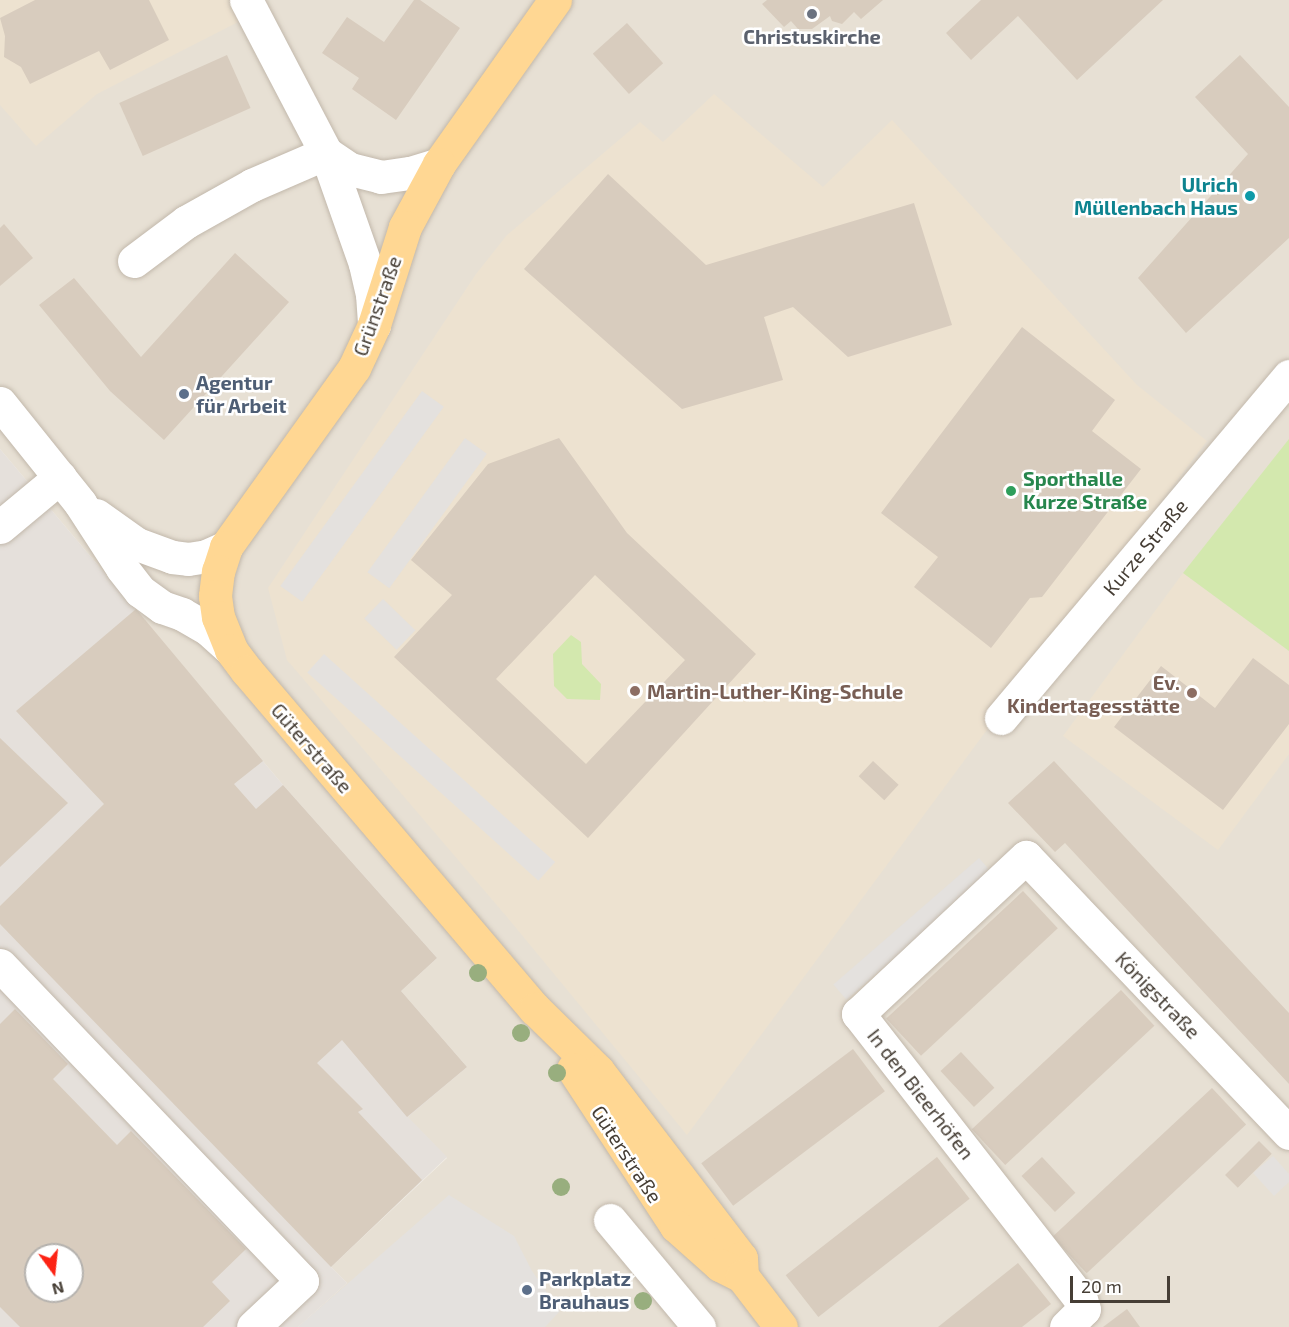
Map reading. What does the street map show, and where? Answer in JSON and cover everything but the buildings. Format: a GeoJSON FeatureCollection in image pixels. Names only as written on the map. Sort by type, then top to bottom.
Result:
{"type":"FeatureCollection","features":[{"type":"Feature","properties":{"kind":"main road","name":"Grünstraße"},"geometry":{"type":"LineString","coordinates":[[231,650],[218,617],[215,596],[218,571],[226,547],[354,368],[374,325],[405,227],[439,164],[555,0]]}},
{"type":"Feature","properties":{"kind":"main road","name":"Güterstraße"},"geometry":{"type":"LineString","coordinates":[[231,650],[535,1010],[598,1071],[741,1258],[742,1276],[781,1327]]}},
{"type":"Feature","properties":{"kind":"street"},"geometry":{"type":"LineString","coordinates":[[246,0],[326,153],[365,264],[372,294],[374,325]]}},
{"type":"Feature","properties":{"kind":"street"},"geometry":{"type":"LineString","coordinates":[[326,153],[350,169],[381,177],[410,173],[439,164]]}},
{"type":"Feature","properties":{"kind":"street"},"geometry":{"type":"LineString","coordinates":[[134,261],[186,222],[252,185],[326,153]]}},
{"type":"Feature","properties":{"kind":"street","name":"Kurze Straße"},"geometry":{"type":"LineString","coordinates":[[1001,718],[1289,376]]}},
{"type":"Feature","properties":{"kind":"street","name":"Güterstraße"},"geometry":{"type":"LineString","coordinates":[[0,404],[80,503],[122,568],[141,591],[162,607],[182,614],[208,628],[231,650]]}},
{"type":"Feature","properties":{"kind":"street"},"geometry":{"type":"LineString","coordinates":[[0,527],[60,477]]}},
{"type":"Feature","properties":{"kind":"street","name":"Güterstraße"},"geometry":{"type":"LineString","coordinates":[[80,503],[118,533],[162,555],[188,559],[206,556],[226,547]]}},
{"type":"Feature","properties":{"kind":"street","name":"Königstraße"},"geometry":{"type":"LineString","coordinates":[[1026,857],[1289,1133]]}},
{"type":"Feature","properties":{"kind":"street","name":"In den Bieerhöfen"},"geometry":{"type":"LineString","coordinates":[[1026,857],[858,1014],[1081,1300],[1084,1309],[1066,1327]]}},
{"type":"Feature","properties":{"kind":"street"},"geometry":{"type":"LineString","coordinates":[[0,965],[302,1281],[254,1327]]}},
{"type":"Feature","properties":{"kind":"street"},"geometry":{"type":"LineString","coordinates":[[610,1220],[699,1327]]}},
{"type":"Feature","properties":{"kind":"shaded area"},"geometry":{"type":"Polygon","coordinates":[[[0,0],[1289,0],[1289,1327],[298,1327],[347,1283],[331,1267],[447,1158],[407,1117],[467,1067],[401,991],[437,958],[283,785],[0,449],[0,0]]]}},
{"type":"Feature","properties":{"kind":"shaded area"},"geometry":{"type":"Polygon","coordinates":[[[0,0],[232,0],[242,20],[97,94],[36,146],[0,105],[0,0]]]}},
{"type":"Feature","properties":{"kind":"shaded area"},"geometry":{"type":"Polygon","coordinates":[[[714,94],[823,187],[892,120],[1137,385],[1207,441],[992,723],[687,1135],[507,917],[287,660],[268,588],[476,274],[507,235],[640,122],[663,142],[714,94]]]}},
{"type":"Feature","properties":{"kind":"shaded area"},"geometry":{"type":"Polygon","coordinates":[[[422,391],[444,407],[302,602],[280,586],[422,391]]]}},
{"type":"Feature","properties":{"kind":"shaded area"},"geometry":{"type":"Polygon","coordinates":[[[465,438],[487,454],[389,588],[367,572],[465,438]]]}},
{"type":"Feature","properties":{"kind":"shaded area"},"geometry":{"type":"Polygon","coordinates":[[[0,449],[283,785],[437,958],[401,991],[467,1067],[408,1117],[447,1157],[331,1267],[347,1283],[298,1327],[0,1327],[0,449]]]}},
{"type":"Feature","properties":{"kind":"shaded area","name":"Ev. Kindertagesstätte"},"geometry":{"type":"Polygon","coordinates":[[[1183,573],[1289,651],[1289,754],[1218,850],[1063,736],[1183,573]]]}},
{"type":"Feature","properties":{"kind":"shaded area"},"geometry":{"type":"Polygon","coordinates":[[[383,599],[415,630],[397,650],[364,618],[383,599]]]}},
{"type":"Feature","properties":{"kind":"shaded area"},"geometry":{"type":"Polygon","coordinates":[[[324,654],[555,862],[538,881],[307,673],[324,654]]]}},
{"type":"Feature","properties":{"kind":"shaded area"},"geometry":{"type":"Polygon","coordinates":[[[979,858],[992,873],[846,1000],[833,985],[979,858]]]}},
{"type":"Feature","properties":{"kind":"shaded area"},"geometry":{"type":"Polygon","coordinates":[[[1273,1156],[1289,1174],[1289,1182],[1274,1196],[1253,1173],[1273,1156]]]}},
{"type":"Feature","properties":{"kind":"shaded area"},"geometry":{"type":"Polygon","coordinates":[[[449,1195],[514,1236],[532,1271],[560,1311],[545,1327],[298,1327],[449,1195]]]}},
{"type":"Feature","properties":{"kind":"green space"},"geometry":{"type":"Polygon","coordinates":[[[1289,439],[1289,651],[1183,573],[1289,439]]]}},
{"type":"Feature","properties":{"kind":"green space"},"geometry":{"type":"Polygon","coordinates":[[[571,635],[581,642],[582,664],[601,684],[600,700],[567,699],[554,686],[553,654],[571,635]]]}},
{"type":"Feature","properties":{"kind":"place","name":"Christuskirche"},"geometry":{"type":"Point","coordinates":[812,14]}},
{"type":"Feature","properties":{"kind":"place","name":"Ulrich Müllenbach Haus"},"geometry":{"type":"Point","coordinates":[1250,196]}},
{"type":"Feature","properties":{"kind":"place","name":"Agentur für Arbeit"},"geometry":{"type":"Point","coordinates":[184,394]}},
{"type":"Feature","properties":{"kind":"place","name":"Sporthalle Kurze Straße"},"geometry":{"type":"Point","coordinates":[1011,491]}},
{"type":"Feature","properties":{"kind":"place","name":"Martin-Luther-King-Schule"},"geometry":{"type":"Point","coordinates":[635,691]}},
{"type":"Feature","properties":{"kind":"place","name":"Ev. Kindertagesstätte"},"geometry":{"type":"Point","coordinates":[1192,693]}},
{"type":"Feature","properties":{"kind":"place","name":"Parkplatz Brauhaus"},"geometry":{"type":"Point","coordinates":[527,1290]}}]}
